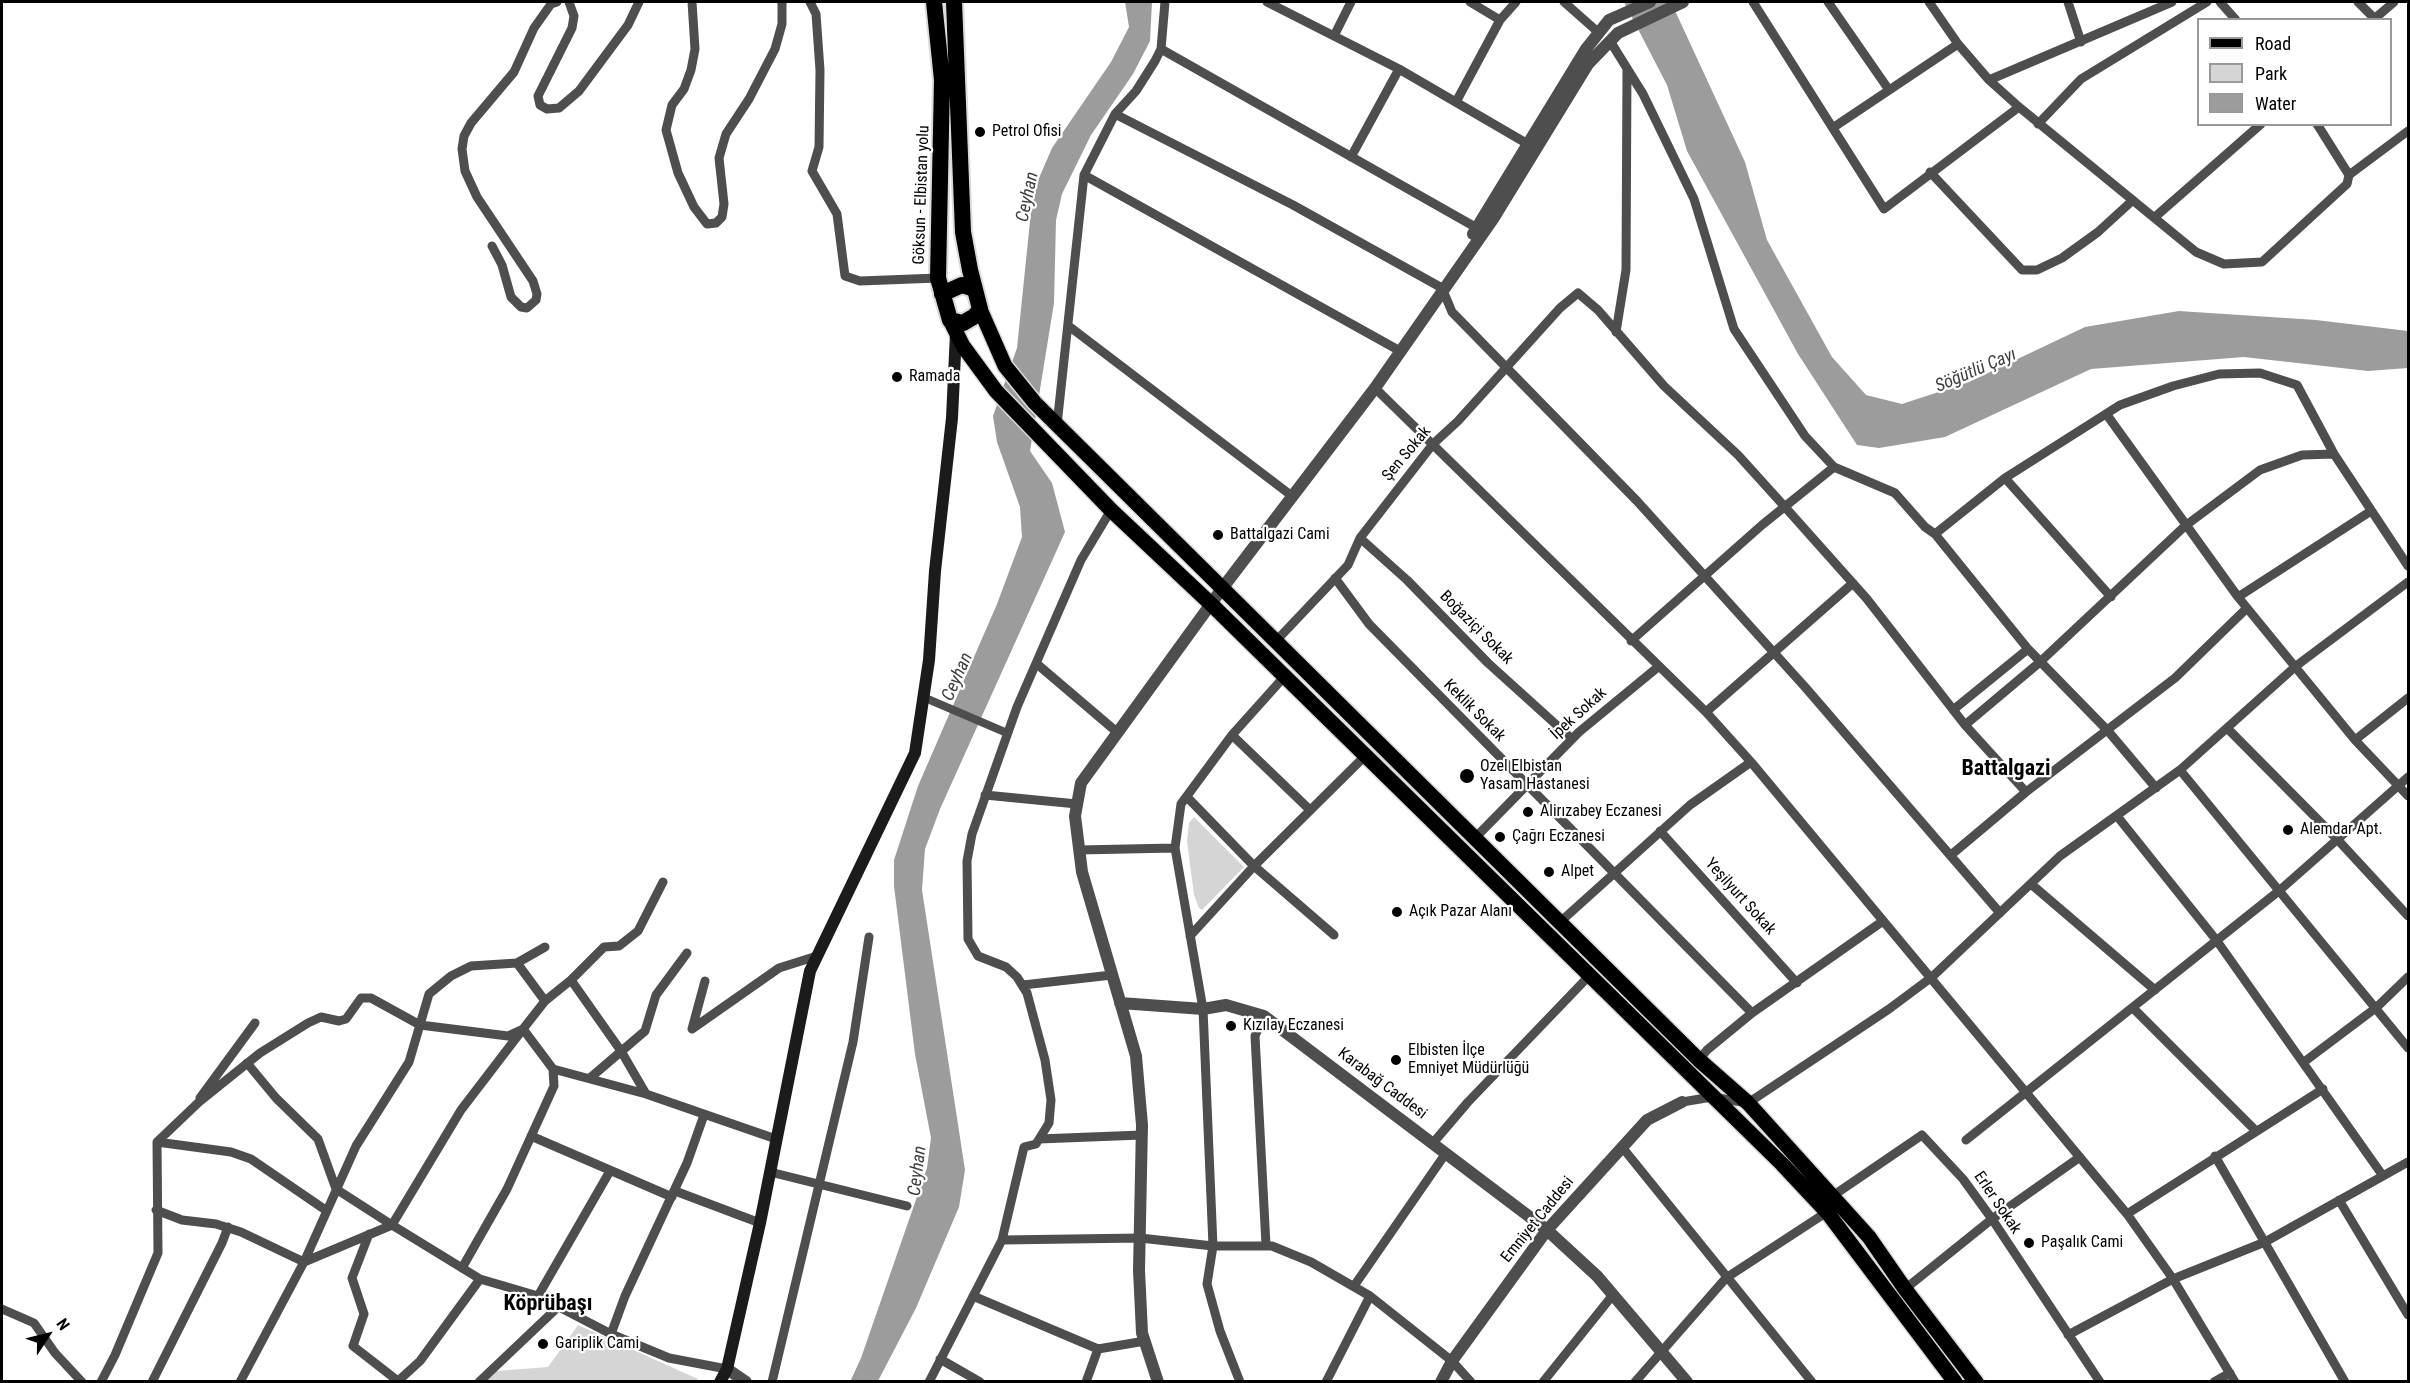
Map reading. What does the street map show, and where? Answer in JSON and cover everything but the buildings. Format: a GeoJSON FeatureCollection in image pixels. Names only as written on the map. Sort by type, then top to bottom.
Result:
{"type":"FeatureCollection","features":[{"type":"Feature","properties":{"kind":"highway","name":"Göksun - Elbistan yolu"},"geometry":{"type":"LineString","coordinates":[[934,2],[942,80],[940,286],[953,326]]}},
{"type":"Feature","properties":{"kind":"highway"},"geometry":{"type":"LineString","coordinates":[[953,326],[975,316],[980,309],[963,232],[954,2]]}},
{"type":"Feature","properties":{"kind":"highway"},"geometry":{"type":"LineString","coordinates":[[940,286],[962,285],[974,289]]}},
{"type":"Feature","properties":{"kind":"main road"},"geometry":{"type":"LineString","coordinates":[[980,309],[1005,366],[1035,403],[1559,923],[1699,1060],[1748,1103],[1834,1195],[1869,1237],[1905,1289],[1976,1382]]}},
{"type":"Feature","properties":{"kind":"main road","name":"Göksun - Elbistan yolu"},"geometry":{"type":"LineString","coordinates":[[953,326],[963,346],[996,391],[1034,432],[1827,1212],[1955,1382]]}},
{"type":"Feature","properties":{"kind":"main road"},"geometry":{"type":"LineString","coordinates":[[720,1382],[727,1369],[760,1223],[810,971],[915,753],[923,697],[952,418],[953,326]]}},
{"type":"Feature","properties":{"kind":"street"},"geometry":{"type":"LineString","coordinates":[[492,246],[502,265],[511,297],[520,307],[527,308],[532,305],[537,294],[532,281],[477,197],[465,171],[462,149],[464,136],[471,123],[514,72],[534,28],[551,4],[556,2]]}},
{"type":"Feature","properties":{"kind":"street"},"geometry":{"type":"LineString","coordinates":[[569,2],[574,16],[572,28],[538,96],[540,105],[547,109],[559,108],[579,91],[628,25],[639,2]]}},
{"type":"Feature","properties":{"kind":"street"},"geometry":{"type":"LineString","coordinates":[[692,2],[695,49],[691,70],[684,89],[672,105],[666,130],[678,173],[694,207],[707,224],[716,224],[722,217],[724,204],[719,158],[726,134],[749,99],[775,50],[782,24],[782,2]]}},
{"type":"Feature","properties":{"kind":"street"},"geometry":{"type":"LineString","coordinates":[[810,2],[816,14],[820,70],[819,147],[812,171],[837,214],[845,276],[860,281],[940,286]]}},
{"type":"Feature","properties":{"kind":"street"},"geometry":{"type":"LineString","coordinates":[[1057,425],[1070,327],[1072,272],[1084,175],[1115,114],[1136,91],[1161,49],[1164,2]]}},
{"type":"Feature","properties":{"kind":"street"},"geometry":{"type":"LineString","coordinates":[[1267,2],[1398,69],[1526,143]]}},
{"type":"Feature","properties":{"kind":"street"},"geometry":{"type":"LineString","coordinates":[[1334,36],[1351,2]]}},
{"type":"Feature","properties":{"kind":"street"},"geometry":{"type":"LineString","coordinates":[[1470,2],[1500,20]]}},
{"type":"Feature","properties":{"kind":"street"},"geometry":{"type":"LineString","coordinates":[[1456,102],[1500,20],[1516,2]]}},
{"type":"Feature","properties":{"kind":"street"},"geometry":{"type":"LineString","coordinates":[[1564,2],[1599,33]]}},
{"type":"Feature","properties":{"kind":"street"},"geometry":{"type":"LineString","coordinates":[[1442,288],[1526,143],[1586,49],[1609,20],[1650,2]]}},
{"type":"Feature","properties":{"kind":"street"},"geometry":{"type":"LineString","coordinates":[[1158,1382],[1145,1341],[1139,1280],[1142,1135],[1136,1056],[1082,872],[1075,816],[1081,783],[1221,590],[1375,388],[1442,288],[1493,219],[1588,64],[1614,37],[1683,2]]}},
{"type":"Feature","properties":{"kind":"street"},"geometry":{"type":"LineString","coordinates":[[1753,2],[1884,209],[2019,107]]}},
{"type":"Feature","properties":{"kind":"street"},"geometry":{"type":"LineString","coordinates":[[1828,2],[1889,90]]}},
{"type":"Feature","properties":{"kind":"street"},"geometry":{"type":"LineString","coordinates":[[1932,2],[1958,44],[1989,80],[2019,107],[2196,252],[2224,264],[2262,262],[2347,184],[2349,175],[2409,131]]}},
{"type":"Feature","properties":{"kind":"street"},"geometry":{"type":"LineString","coordinates":[[2068,2],[2081,42]]}},
{"type":"Feature","properties":{"kind":"street"},"geometry":{"type":"LineString","coordinates":[[1989,80],[2172,2]]}},
{"type":"Feature","properties":{"kind":"street"},"geometry":{"type":"LineString","coordinates":[[2038,124],[2081,79],[2207,2]]}},
{"type":"Feature","properties":{"kind":"street"},"geometry":{"type":"LineString","coordinates":[[2220,2],[2234,18]]}},
{"type":"Feature","properties":{"kind":"street"},"geometry":{"type":"LineString","coordinates":[[2358,2],[2372,18]]}},
{"type":"Feature","properties":{"kind":"street"},"geometry":{"type":"LineString","coordinates":[[2374,18],[2394,2]]}},
{"type":"Feature","properties":{"kind":"street"},"geometry":{"type":"LineString","coordinates":[[1614,37],[1627,68],[1643,94],[1694,199],[1734,329],[1805,436],[1834,467],[1895,493],[1925,527],[1935,534],[2028,649],[2108,731],[2156,788]]}},
{"type":"Feature","properties":{"kind":"street"},"geometry":{"type":"LineString","coordinates":[[1834,127],[1958,44]]}},
{"type":"Feature","properties":{"kind":"street"},"geometry":{"type":"LineString","coordinates":[[1161,49],[1477,228]]}},
{"type":"Feature","properties":{"kind":"street"},"geometry":{"type":"LineString","coordinates":[[1627,68],[1626,270],[1616,332],[1664,386],[1738,455],[1853,583],[1965,725],[2026,792]]}},
{"type":"Feature","properties":{"kind":"street"},"geometry":{"type":"LineString","coordinates":[[1351,157],[1398,69]]}},
{"type":"Feature","properties":{"kind":"street"},"geometry":{"type":"LineString","coordinates":[[1115,114],[1293,205],[1442,288],[1452,312],[1637,501],[1773,652],[2000,913]]}},
{"type":"Feature","properties":{"kind":"street"},"geometry":{"type":"LineString","coordinates":[[2155,217],[2259,126]]}},
{"type":"Feature","properties":{"kind":"street"},"geometry":{"type":"LineString","coordinates":[[2318,126],[2349,175]]}},
{"type":"Feature","properties":{"kind":"street"},"geometry":{"type":"LineString","coordinates":[[1930,172],[2022,270],[2037,270],[2062,258],[2098,232],[2133,200]]}},
{"type":"Feature","properties":{"kind":"street"},"geometry":{"type":"LineString","coordinates":[[1084,175],[1400,351]]}},
{"type":"Feature","properties":{"kind":"street","name":"Şen Sokak"},"geometry":{"type":"LineString","coordinates":[[1275,642],[1348,565],[1360,538],[1433,444],[1458,421],[1506,367],[1578,293],[1616,332]]}},
{"type":"Feature","properties":{"kind":"street"},"geometry":{"type":"LineString","coordinates":[[1070,327],[1293,496]]}},
{"type":"Feature","properties":{"kind":"street"},"geometry":{"type":"LineString","coordinates":[[1935,534],[2005,478],[2120,405],[2173,386],[2219,374],[2260,373],[2297,385],[2334,454],[2409,566]]}},
{"type":"Feature","properties":{"kind":"street"},"geometry":{"type":"LineString","coordinates":[[1375,388],[1706,712],[1751,762],[2127,1214],[2174,1280],[2232,1377],[2214,1382]]}},
{"type":"Feature","properties":{"kind":"street"},"geometry":{"type":"LineString","coordinates":[[2106,415],[2238,597],[2355,740],[2409,796]]}},
{"type":"Feature","properties":{"kind":"street"},"geometry":{"type":"LineString","coordinates":[[1965,725],[2040,662],[2185,526],[2260,470],[2302,455],[2334,454]]}},
{"type":"Feature","properties":{"kind":"street"},"geometry":{"type":"LineString","coordinates":[[1631,641],[1704,575],[1834,467]]}},
{"type":"Feature","properties":{"kind":"street"},"geometry":{"type":"LineString","coordinates":[[2005,478],[2111,597]]}},
{"type":"Feature","properties":{"kind":"street"},"geometry":{"type":"LineString","coordinates":[[929,1382],[1002,1240],[1024,1148],[1036,1144],[1049,1123],[1051,1100],[1045,1060],[1027,993],[1006,967],[978,956],[968,939],[967,861],[972,834],[1007,733],[1082,560],[1111,510]]}},
{"type":"Feature","properties":{"kind":"street"},"geometry":{"type":"LineString","coordinates":[[2238,597],[2371,511]]}},
{"type":"Feature","properties":{"kind":"street","name":"Boğaziçi Sokak"},"geometry":{"type":"LineString","coordinates":[[1360,538],[1407,580],[1488,663],[1572,739]]}},
{"type":"Feature","properties":{"kind":"street","name":"Keklik Sokak"},"geometry":{"type":"LineString","coordinates":[[1335,578],[1369,624],[1752,1013]]}},
{"type":"Feature","properties":{"kind":"street"},"geometry":{"type":"LineString","coordinates":[[1682,1102],[1712,1097],[1748,1103],[1888,1009],[1932,977],[2060,856],[2180,770],[2296,666],[2409,582]]}},
{"type":"Feature","properties":{"kind":"street"},"geometry":{"type":"LineString","coordinates":[[1706,712],[1853,583]]}},
{"type":"Feature","properties":{"kind":"street"},"geometry":{"type":"LineString","coordinates":[[1951,855],[2026,792],[2175,678],[2247,608]]}},
{"type":"Feature","properties":{"kind":"street"},"geometry":{"type":"LineString","coordinates":[[1953,710],[2028,649]]}},
{"type":"Feature","properties":{"kind":"street"},"geometry":{"type":"LineString","coordinates":[[1037,664],[1118,733]]}},
{"type":"Feature","properties":{"kind":"street","name":"İpek Sokak"},"geometry":{"type":"LineString","coordinates":[[1474,839],[1572,739],[1658,667]]}},
{"type":"Feature","properties":{"kind":"street"},"geometry":{"type":"LineString","coordinates":[[1240,1382],[1220,1331],[1207,1284],[1213,1246],[1203,1009],[1175,848],[1181,804],[1232,735],[1284,677]]}},
{"type":"Feature","properties":{"kind":"street"},"geometry":{"type":"LineString","coordinates":[[923,697],[946,704],[1007,733]]}},
{"type":"Feature","properties":{"kind":"street"},"geometry":{"type":"LineString","coordinates":[[2355,740],[2409,698]]}},
{"type":"Feature","properties":{"kind":"street"},"geometry":{"type":"LineString","coordinates":[[2227,728],[2337,839],[2409,916]]}},
{"type":"Feature","properties":{"kind":"street"},"geometry":{"type":"LineString","coordinates":[[1232,735],[1310,810]]}},
{"type":"Feature","properties":{"kind":"street"},"geometry":{"type":"LineString","coordinates":[[1190,936],[1254,866],[1365,756]]}},
{"type":"Feature","properties":{"kind":"street"},"geometry":{"type":"LineString","coordinates":[[1559,923],[1690,805],[1751,762]]}},
{"type":"Feature","properties":{"kind":"street"},"geometry":{"type":"LineString","coordinates":[[2180,770],[2409,1048]]}},
{"type":"Feature","properties":{"kind":"street"},"geometry":{"type":"LineString","coordinates":[[1966,1140],[2280,890],[2409,777]]}},
{"type":"Feature","properties":{"kind":"street"},"geometry":{"type":"LineString","coordinates":[[985,795],[1077,804]]}},
{"type":"Feature","properties":{"kind":"street"},"geometry":{"type":"LineString","coordinates":[[1186,797],[1254,866],[1334,935]]}},
{"type":"Feature","properties":{"kind":"street"},"geometry":{"type":"LineString","coordinates":[[2116,816],[2217,941],[2383,1176]]}},
{"type":"Feature","properties":{"kind":"street","name":"Yeşilyurt Sokak"},"geometry":{"type":"LineString","coordinates":[[1660,831],[1797,983]]}},
{"type":"Feature","properties":{"kind":"street"},"geometry":{"type":"LineString","coordinates":[[1079,850],[1175,848]]}},
{"type":"Feature","properties":{"kind":"street"},"geometry":{"type":"LineString","coordinates":[[156,1210],[182,1220],[228,1227],[304,1262],[392,1225],[461,1110],[545,1001],[571,980],[604,947],[620,946],[638,931],[663,882]]}},
{"type":"Feature","properties":{"kind":"street"},"geometry":{"type":"LineString","coordinates":[[2031,884],[2155,990]]}},
{"type":"Feature","properties":{"kind":"street"},"geometry":{"type":"LineString","coordinates":[[1699,1060],[1707,1050],[1752,1013],[1883,921]]}},
{"type":"Feature","properties":{"kind":"street"},"geometry":{"type":"LineString","coordinates":[[772,1382],[853,1042],[869,937]]}},
{"type":"Feature","properties":{"kind":"street"},"geometry":{"type":"LineString","coordinates":[[240,1382],[304,1262],[356,1146],[410,1062],[429,994],[451,976],[471,966],[517,963],[545,947]]}},
{"type":"Feature","properties":{"kind":"street"},"geometry":{"type":"LineString","coordinates":[[590,1078],[645,1030],[656,995],[687,953]]}},
{"type":"Feature","properties":{"kind":"street"},"geometry":{"type":"LineString","coordinates":[[705,981],[692,1029],[779,968],[817,956]]}},
{"type":"Feature","properties":{"kind":"street"},"geometry":{"type":"LineString","coordinates":[[517,963],[545,1001]]}},
{"type":"Feature","properties":{"kind":"street"},"geometry":{"type":"LineString","coordinates":[[1023,986],[1112,975]]}},
{"type":"Feature","properties":{"kind":"street"},"geometry":{"type":"LineString","coordinates":[[1433,1143],[1468,1102],[1589,976]]}},
{"type":"Feature","properties":{"kind":"street"},"geometry":{"type":"LineString","coordinates":[[2304,1062],[2377,1007],[2409,977]]}},
{"type":"Feature","properties":{"kind":"street"},"geometry":{"type":"LineString","coordinates":[[571,980],[621,1050],[646,1094]]}},
{"type":"Feature","properties":{"kind":"street"},"geometry":{"type":"LineString","coordinates":[[101,1382],[115,1355],[158,1253],[157,1142],[199,1102],[248,1063],[321,1017],[339,1021],[346,1019],[361,998],[371,998],[420,1025],[508,1036],[523,1029]]}},
{"type":"Feature","properties":{"kind":"street","name":"Karabağ Caddesi"},"geometry":{"type":"LineString","coordinates":[[1120,1003],[1203,1009],[1226,1005],[1264,1016],[1542,1227],[1597,1276],[1687,1382]]}},
{"type":"Feature","properties":{"kind":"street"},"geometry":{"type":"LineString","coordinates":[[2133,1008],[2255,1130]]}},
{"type":"Feature","properties":{"kind":"street"},"geometry":{"type":"LineString","coordinates":[[1264,1016],[1255,1036],[1266,1245]]}},
{"type":"Feature","properties":{"kind":"street"},"geometry":{"type":"LineString","coordinates":[[199,1102],[202,1092],[255,1023]]}},
{"type":"Feature","properties":{"kind":"street"},"geometry":{"type":"LineString","coordinates":[[462,1268],[507,1189],[554,1086],[553,1069],[523,1029]]}},
{"type":"Feature","properties":{"kind":"street"},"geometry":{"type":"LineString","coordinates":[[248,1063],[276,1098],[318,1139],[336,1188],[392,1225],[480,1279],[538,1296],[611,1334],[669,1358],[727,1369],[746,1382]]}},
{"type":"Feature","properties":{"kind":"street"},"geometry":{"type":"LineString","coordinates":[[553,1069],[646,1094],[776,1139]]}},
{"type":"Feature","properties":{"kind":"street"},"geometry":{"type":"LineString","coordinates":[[2127,1214],[2255,1130],[2323,1089]]}},
{"type":"Feature","properties":{"kind":"street","name":"Emniyet Caddesi"},"geometry":{"type":"LineString","coordinates":[[1441,1382],[1452,1361],[1542,1227],[1647,1120],[1682,1102]]}},
{"type":"Feature","properties":{"kind":"street"},"geometry":{"type":"LineString","coordinates":[[611,1334],[625,1296],[673,1194],[704,1115]]}},
{"type":"Feature","properties":{"kind":"street"},"geometry":{"type":"LineString","coordinates":[[1039,1139],[1142,1135]]}},
{"type":"Feature","properties":{"kind":"street","name":"Erler Sokak"},"geometry":{"type":"LineString","coordinates":[[1834,1195],[1922,1135],[1963,1179],[1992,1219],[2100,1382]]}},
{"type":"Feature","properties":{"kind":"street"},"geometry":{"type":"LineString","coordinates":[[531,1136],[610,1171],[760,1223]]}},
{"type":"Feature","properties":{"kind":"street"},"geometry":{"type":"LineString","coordinates":[[157,1142],[231,1152],[251,1158],[327,1211]]}},
{"type":"Feature","properties":{"kind":"street"},"geometry":{"type":"LineString","coordinates":[[1622,1148],[1812,1382]]}},
{"type":"Feature","properties":{"kind":"street"},"geometry":{"type":"LineString","coordinates":[[1354,1286],[1446,1153]]}},
{"type":"Feature","properties":{"kind":"street"},"geometry":{"type":"LineString","coordinates":[[2215,1156],[2344,1382]]}},
{"type":"Feature","properties":{"kind":"street"},"geometry":{"type":"LineString","coordinates":[[1905,1289],[1992,1219],[2080,1157]]}},
{"type":"Feature","properties":{"kind":"street"},"geometry":{"type":"LineString","coordinates":[[2068,1335],[2174,1280],[2265,1242],[2409,1162]]}},
{"type":"Feature","properties":{"kind":"street"},"geometry":{"type":"LineString","coordinates":[[538,1296],[610,1171]]}},
{"type":"Feature","properties":{"kind":"street"},"geometry":{"type":"LineString","coordinates":[[770,1173],[907,1206]]}},
{"type":"Feature","properties":{"kind":"street"},"geometry":{"type":"LineString","coordinates":[[2339,1200],[2409,1315]]}},
{"type":"Feature","properties":{"kind":"street"},"geometry":{"type":"LineString","coordinates":[[1635,1382],[1726,1278],[1827,1212]]}},
{"type":"Feature","properties":{"kind":"street"},"geometry":{"type":"LineString","coordinates":[[152,1382],[228,1227]]}},
{"type":"Feature","properties":{"kind":"street"},"geometry":{"type":"LineString","coordinates":[[369,1234],[352,1278],[364,1314],[353,1346],[398,1381],[420,1361],[480,1279]]}},
{"type":"Feature","properties":{"kind":"street"},"geometry":{"type":"LineString","coordinates":[[1002,1240],[1140,1238],[1213,1246],[1266,1245],[1311,1262],[1370,1296],[1452,1361],[1471,1382]]}},
{"type":"Feature","properties":{"kind":"street"},"geometry":{"type":"LineString","coordinates":[[973,1296],[1098,1348],[1145,1341]]}},
{"type":"Feature","properties":{"kind":"street"},"geometry":{"type":"LineString","coordinates":[[1326,1382],[1370,1296]]}},
{"type":"Feature","properties":{"kind":"street"},"geometry":{"type":"LineString","coordinates":[[1543,1382],[1612,1296]]}},
{"type":"Feature","properties":{"kind":"street"},"geometry":{"type":"LineString","coordinates":[[478,1382],[558,1307]]}},
{"type":"Feature","properties":{"kind":"street"},"geometry":{"type":"LineString","coordinates":[[2,1309],[34,1323],[55,1353],[82,1382]]}},
{"type":"Feature","properties":{"kind":"street"},"geometry":{"type":"LineString","coordinates":[[1086,1382],[1098,1348]]}},
{"type":"Feature","properties":{"kind":"street"},"geometry":{"type":"LineString","coordinates":[[940,1359],[980,1382]]}},
{"type":"Feature","properties":{"kind":"green space"},"geometry":{"type":"Polygon","coordinates":[[[1194,817],[1244,867],[1202,910],[1194,895],[1187,841],[1189,823],[1194,817]]]}},
{"type":"Feature","properties":{"kind":"green space"},"geometry":{"type":"Polygon","coordinates":[[[578,1325],[698,1379],[697,1382],[484,1382],[497,1371],[548,1367],[578,1325]]]}},
{"type":"Feature","properties":{"kind":"water"},"geometry":{"type":"Polygon","coordinates":[[[1125,2],[1152,2],[1150,41],[1133,74],[1091,135],[1062,194],[1056,220],[1054,303],[1030,451],[1052,483],[1065,532],[940,809],[925,849],[922,890],[965,1170],[959,1207],[916,1308],[878,1381],[850,1382],[861,1358],[927,1168],[931,1138],[915,1054],[894,886],[894,860],[918,786],[997,604],[1022,537],[1020,507],[997,442],[993,416],[1017,348],[1033,192],[1052,148],[1111,62],[1129,27],[1125,2]]]}},
{"type":"Feature","properties":{"kind":"water"},"geometry":{"type":"Polygon","coordinates":[[[1624,2],[1671,2],[1745,162],[1767,240],[1832,357],[1866,395],[1902,404],[1969,382],[2085,327],[2179,311],[2316,320],[2408,331],[2408,368],[2368,371],[2244,357],[2091,369],[1945,437],[1879,448],[1857,445],[1798,354],[1687,151],[1667,85],[1624,2]]]}},
{"type":"Feature","properties":{"kind":"place","name":"Petrol Ofisi"},"geometry":{"type":"Point","coordinates":[980,132]}},
{"type":"Feature","properties":{"kind":"place","name":"Ramada"},"geometry":{"type":"Point","coordinates":[897,377]}},
{"type":"Feature","properties":{"kind":"place","name":"Battalgazi Cami"},"geometry":{"type":"Point","coordinates":[1218,535]}},
{"type":"Feature","properties":{"kind":"place","name":"Ozel Elbistan Yasam Hastanesi"},"geometry":{"type":"Point","coordinates":[1467,776]}},
{"type":"Feature","properties":{"kind":"place","name":"Alirızabey Eczanesi"},"geometry":{"type":"Point","coordinates":[1528,812]}},
{"type":"Feature","properties":{"kind":"place","name":"Alemdar Apt."},"geometry":{"type":"Point","coordinates":[2288,830]}},
{"type":"Feature","properties":{"kind":"place","name":"Çağrı Eczanesi"},"geometry":{"type":"Point","coordinates":[1500,837]}},
{"type":"Feature","properties":{"kind":"place","name":"Alpet"},"geometry":{"type":"Point","coordinates":[1549,872]}},
{"type":"Feature","properties":{"kind":"place","name":"Açık Pazar Alanı"},"geometry":{"type":"Point","coordinates":[1397,912]}},
{"type":"Feature","properties":{"kind":"place","name":"Kızılay Eczanesi"},"geometry":{"type":"Point","coordinates":[1231,1026]}},
{"type":"Feature","properties":{"kind":"place","name":"Elbisten İlçe Emniyet Müdürlüğü"},"geometry":{"type":"Point","coordinates":[1396,1060]}},
{"type":"Feature","properties":{"kind":"place","name":"Paşalık Cami"},"geometry":{"type":"Point","coordinates":[2029,1243]}},
{"type":"Feature","properties":{"kind":"place","name":"Gariplik Cami"},"geometry":{"type":"Point","coordinates":[543,1344]}},
{"type":"Feature","properties":{"kind":"district","name":"Battalgazi"},"geometry":{"type":"Point","coordinates":[2006,769]}},
{"type":"Feature","properties":{"kind":"district","name":"Köprübaşı"},"geometry":{"type":"Point","coordinates":[548,1304]}},
{"type":"Feature","properties":{"kind":"water label","name":"Ceyhan"},"geometry":{"type":"Point","coordinates":[1028,197]}},
{"type":"Feature","properties":{"kind":"water label","name":"Söğütlü Çayı"},"geometry":{"type":"Point","coordinates":[1976,371]}},
{"type":"Feature","properties":{"kind":"water label","name":"Ceyhan"},"geometry":{"type":"Point","coordinates":[958,677]}},
{"type":"Feature","properties":{"kind":"water label","name":"Ceyhan"},"geometry":{"type":"Point","coordinates":[918,1171]}}]}
